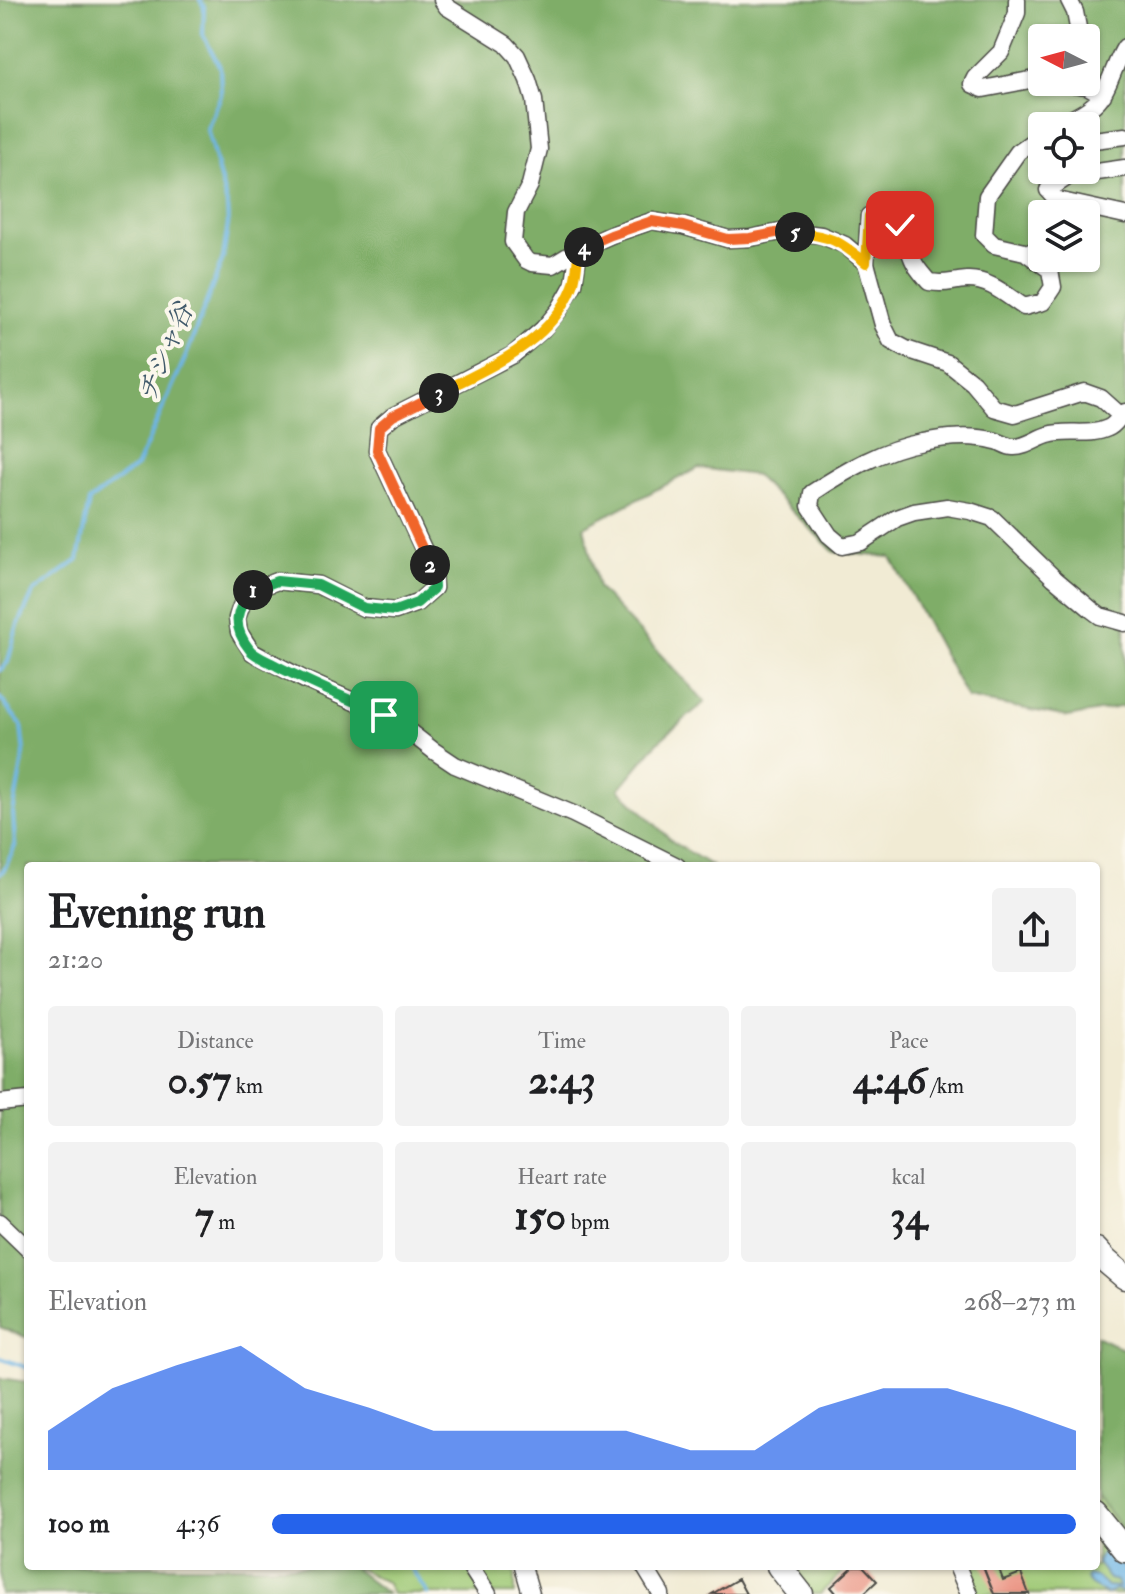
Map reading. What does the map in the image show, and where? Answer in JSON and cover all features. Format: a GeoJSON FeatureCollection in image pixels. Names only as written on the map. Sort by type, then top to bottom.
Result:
{"type":"FeatureCollection","features":[{"type":"Feature","properties":{"kind":"street"},"geometry":{"type":"LineString","coordinates":[[442,0],[447,7],[506,44],[517,56],[528,80],[534,100],[539,149],[530,185],[516,212],[513,242],[526,260],[553,265],[579,249],[652,221],[728,239],[786,231],[821,235],[845,245],[866,263]]}},
{"type":"Feature","properties":{"kind":"street"},"geometry":{"type":"LineString","coordinates":[[1017,0],[1017,13],[1001,52],[972,84],[983,89],[1028,80]]}},
{"type":"Feature","properties":{"kind":"street"},"geometry":{"type":"LineString","coordinates":[[1069,0],[1077,24]]}},
{"type":"Feature","properties":{"kind":"street"},"geometry":{"type":"LineString","coordinates":[[1083,112],[1103,95],[1125,47]]}},
{"type":"Feature","properties":{"kind":"street"},"geometry":{"type":"LineString","coordinates":[[1100,92],[1103,95]]}},
{"type":"Feature","properties":{"kind":"street"},"geometry":{"type":"LineString","coordinates":[[1100,139],[1125,136]]}},
{"type":"Feature","properties":{"kind":"street"},"geometry":{"type":"LineString","coordinates":[[1028,146],[1018,152],[987,196],[984,235],[994,245],[1025,252],[1050,270],[1053,287],[1043,302],[1024,307],[988,282],[967,280],[945,285],[929,282],[914,264],[900,225],[880,212],[869,216],[866,263],[883,325],[891,341],[948,363],[973,383],[994,408],[1015,414],[1084,392],[1101,398],[1123,413],[1109,428],[1093,433],[1047,435],[1021,446],[953,438],[898,448],[812,493],[810,506],[829,535],[842,546],[861,542],[897,518],[914,512],[947,507],[992,518],[1092,610],[1100,616],[1125,623]]}},
{"type":"Feature","properties":{"kind":"street"},"geometry":{"type":"LineString","coordinates":[[1125,168],[1069,176],[1048,190],[1057,200],[1125,215]]}},
{"type":"Feature","properties":{"kind":"street"},"geometry":{"type":"LineString","coordinates":[[579,249],[574,284],[543,329],[513,355],[393,416],[379,428],[377,450],[433,570],[434,588],[417,603],[395,611],[364,608],[318,585],[277,581],[253,590],[243,601],[237,618],[239,632],[252,652],[305,680],[384,715],[455,765],[573,814],[669,862]]}},
{"type":"Feature","properties":{"kind":"street"},"geometry":{"type":"LineString","coordinates":[[0,1103],[24,1100]]}},
{"type":"Feature","properties":{"kind":"street"},"geometry":{"type":"LineString","coordinates":[[0,1222],[24,1245]]}},
{"type":"Feature","properties":{"kind":"street"},"geometry":{"type":"LineString","coordinates":[[1100,1254],[1125,1277]]}},
{"type":"Feature","properties":{"kind":"street"},"geometry":{"type":"LineString","coordinates":[[1100,1519],[1125,1550]]}},
{"type":"Feature","properties":{"kind":"street"},"geometry":{"type":"LineString","coordinates":[[473,1570],[488,1594]]}},
{"type":"Feature","properties":{"kind":"street"},"geometry":{"type":"LineString","coordinates":[[524,1570],[531,1594]]}},
{"type":"Feature","properties":{"kind":"street"},"geometry":{"type":"LineString","coordinates":[[646,1570],[661,1594]]}},
{"type":"Feature","properties":{"kind":"street"},"geometry":{"type":"LineString","coordinates":[[782,1570],[801,1594]]}},
{"type":"Feature","properties":{"kind":"street"},"geometry":{"type":"LineString","coordinates":[[959,1570],[969,1594]]}},
{"type":"Feature","properties":{"kind":"green space"},"geometry":{"type":"Polygon","coordinates":[[[0,0],[1125,0],[1125,706],[1068,717],[967,698],[891,557],[834,552],[755,475],[698,468],[584,527],[598,588],[705,702],[659,741],[619,789],[673,842],[706,862],[24,862],[24,1336],[0,1327],[0,0]]]}},
{"type":"Feature","properties":{"kind":"green space"},"geometry":{"type":"Polygon","coordinates":[[[1100,1338],[1125,1350],[1125,1532],[1100,1501],[1100,1338]]]}},
{"type":"Feature","properties":{"kind":"green space"},"geometry":{"type":"Polygon","coordinates":[[[0,1378],[24,1381],[24,1570],[356,1570],[387,1594],[0,1594],[0,1378]]]}},
{"type":"Feature","properties":{"kind":"green space"},"geometry":{"type":"Polygon","coordinates":[[[1100,1425],[1125,1429],[1125,1594],[973,1594],[964,1570],[1100,1570],[1100,1425]]]}},
{"type":"Feature","properties":{"kind":"green space"},"geometry":{"type":"Polygon","coordinates":[[[362,1570],[512,1570],[515,1594],[392,1594],[386,1582],[362,1570]]]}},
{"type":"Feature","properties":{"kind":"green space"},"geometry":{"type":"Polygon","coordinates":[[[791,1570],[845,1570],[820,1594],[809,1594],[791,1570]]]}},
{"type":"Feature","properties":{"kind":"water"},"geometry":{"type":"Polygon","coordinates":[[[1111,1550],[1125,1571],[1125,1593],[1115,1589],[1107,1594],[1086,1579],[1088,1575],[1097,1577],[1107,1586],[1119,1587],[1117,1581],[1109,1579],[1100,1567],[1101,1554],[1111,1550]]]}},
{"type":"Feature","properties":{"kind":"building"},"geometry":{"type":"Polygon","coordinates":[[[850,1570],[867,1570],[877,1581],[863,1594],[837,1594],[831,1587],[850,1570]]]}},
{"type":"Feature","properties":{"kind":"building"},"geometry":{"type":"Polygon","coordinates":[[[985,1570],[999,1570],[1003,1580],[1021,1573],[1029,1594],[994,1594],[985,1570]]]}},
{"type":"Feature","properties":{"kind":"building"},"geometry":{"type":"Polygon","coordinates":[[[738,1579],[746,1594],[712,1594],[738,1579]]]}},
{"type":"Feature","properties":{"kind":"waterway","name":"チシャ谷"},"geometry":{"type":"LineString","coordinates":[[0,670],[8,662],[16,630],[33,593],[78,560],[89,501],[137,466],[186,356],[223,258],[228,224],[227,205],[207,129],[221,95],[220,67],[203,35],[204,7],[200,0]]}},
{"type":"Feature","properties":{"kind":"waterway","name":"チシャ谷"},"geometry":{"type":"LineString","coordinates":[[0,698],[21,725],[24,753],[13,813],[15,846],[0,874]]}},
{"type":"Feature","properties":{"kind":"waterway"},"geometry":{"type":"LineString","coordinates":[[0,1358],[24,1367]]}},
{"type":"Feature","properties":{"kind":"waterway"},"geometry":{"type":"LineString","coordinates":[[413,1570],[428,1594]]}},
{"type":"Feature","properties":{"kind":"route"},"geometry":{"type":"LineString","coordinates":[[384,715],[305,680],[252,652],[239,632],[237,618],[243,601],[253,590],[277,581],[318,585],[364,608],[395,611],[417,603],[434,588],[433,570],[377,450],[379,428],[393,416],[513,355],[559,310],[574,284],[579,249],[611,235],[652,221],[728,239],[786,231],[821,235],[845,245],[866,263],[869,216],[880,212],[900,225]]}}]}
